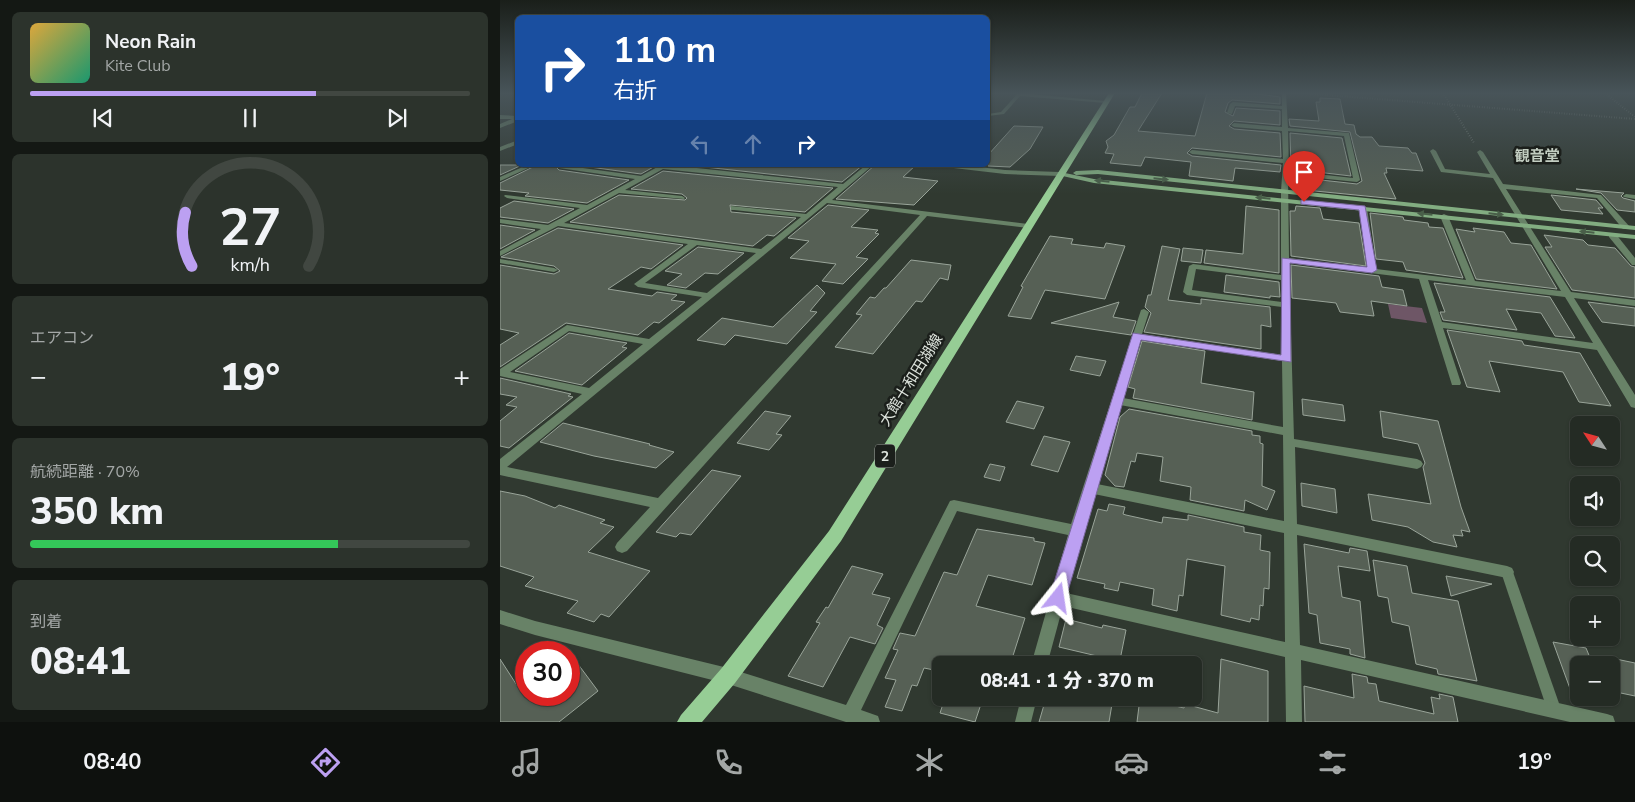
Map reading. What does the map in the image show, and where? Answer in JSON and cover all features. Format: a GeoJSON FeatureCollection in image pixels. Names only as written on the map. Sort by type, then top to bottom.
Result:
{"type":"FeatureCollection","features":[{"type":"Feature","properties":{"kind":"main road","name":"大館十和田湖線"},"geometry":{"type":"LineString","coordinates":[[688,722],[728,676],[835,536],[1090,127]]}},
{"type":"Feature","properties":{"kind":"street"},"geometry":{"type":"LineString","coordinates":[[1256,127],[1347,134],[1357,180],[1285,173]]}},
{"type":"Feature","properties":{"kind":"street"},"geometry":{"type":"LineString","coordinates":[[1285,129],[1284,196],[1294,722]]}},
{"type":"Feature","properties":{"kind":"street"},"geometry":{"type":"LineString","coordinates":[[501,147],[515,143]]}},
{"type":"Feature","properties":{"kind":"street"},"geometry":{"type":"LineString","coordinates":[[501,147],[515,149]]}},
{"type":"Feature","properties":{"kind":"street"},"geometry":{"type":"LineString","coordinates":[[1433,151],[1443,171],[1495,176]]}},
{"type":"Feature","properties":{"kind":"street"},"geometry":{"type":"LineString","coordinates":[[1192,152],[1286,161]]}},
{"type":"Feature","properties":{"kind":"street"},"geometry":{"type":"LineString","coordinates":[[1480,152],[1635,404]]}},
{"type":"Feature","properties":{"kind":"street"},"geometry":{"type":"LineString","coordinates":[[500,179],[527,167]]}},
{"type":"Feature","properties":{"kind":"street"},"geometry":{"type":"LineString","coordinates":[[500,254],[662,167]]}},
{"type":"Feature","properties":{"kind":"street"},"geometry":{"type":"LineString","coordinates":[[673,167],[845,186]]}},
{"type":"Feature","properties":{"kind":"street"},"geometry":{"type":"LineString","coordinates":[[500,468],[590,392],[868,167]]}},
{"type":"Feature","properties":{"kind":"street"},"geometry":{"type":"LineString","coordinates":[[962,167],[1005,172],[1060,174],[1094,181],[1518,216],[1635,228]]}},
{"type":"Feature","properties":{"kind":"street"},"geometry":{"type":"LineString","coordinates":[[561,168],[642,178]]}},
{"type":"Feature","properties":{"kind":"street"},"geometry":{"type":"LineString","coordinates":[[1501,186],[1599,196],[1626,227]]}},
{"type":"Feature","properties":{"kind":"street"},"geometry":{"type":"LineString","coordinates":[[620,191],[682,198]]}},
{"type":"Feature","properties":{"kind":"street"},"geometry":{"type":"LineString","coordinates":[[507,196],[589,207]]}},
{"type":"Feature","properties":{"kind":"street"},"geometry":{"type":"LineString","coordinates":[[1284,196],[1362,208],[1635,237]]}},
{"type":"Feature","properties":{"kind":"street"},"geometry":{"type":"LineString","coordinates":[[1626,196],[1635,197]]}},
{"type":"Feature","properties":{"kind":"street"},"geometry":{"type":"LineString","coordinates":[[826,201],[1028,226]]}},
{"type":"Feature","properties":{"kind":"street"},"geometry":{"type":"LineString","coordinates":[[734,208],[808,216]]}},
{"type":"Feature","properties":{"kind":"street"},"geometry":{"type":"LineString","coordinates":[[1362,208],[1372,270]]}},
{"type":"Feature","properties":{"kind":"street"},"geometry":{"type":"LineString","coordinates":[[622,547],[926,214]]}},
{"type":"Feature","properties":{"kind":"street"},"geometry":{"type":"LineString","coordinates":[[1444,216],[1471,282]]}},
{"type":"Feature","properties":{"kind":"street"},"geometry":{"type":"LineString","coordinates":[[500,221],[550,228]]}},
{"type":"Feature","properties":{"kind":"street"},"geometry":{"type":"LineString","coordinates":[[558,224],[764,252]]}},
{"type":"Feature","properties":{"kind":"street"},"geometry":{"type":"LineString","coordinates":[[1612,234],[1635,263]]}},
{"type":"Feature","properties":{"kind":"street"},"geometry":{"type":"LineString","coordinates":[[696,242],[638,284],[710,296]]}},
{"type":"Feature","properties":{"kind":"street"},"geometry":{"type":"LineString","coordinates":[[1285,260],[1635,303]]}},
{"type":"Feature","properties":{"kind":"street"},"geometry":{"type":"LineString","coordinates":[[500,261],[554,270]]}},
{"type":"Feature","properties":{"kind":"street"},"geometry":{"type":"LineString","coordinates":[[1286,278],[1193,266],[1187,292],[1286,305]]}},
{"type":"Feature","properties":{"kind":"street"},"geometry":{"type":"LineString","coordinates":[[1423,277],[1456,383]]}},
{"type":"Feature","properties":{"kind":"street"},"geometry":{"type":"LineString","coordinates":[[1042,656],[1076,532],[1144,312]]}},
{"type":"Feature","properties":{"kind":"street"},"geometry":{"type":"LineString","coordinates":[[1438,324],[1599,347]]}},
{"type":"Feature","properties":{"kind":"street"},"geometry":{"type":"LineString","coordinates":[[590,392],[501,373],[567,328],[652,343]]}},
{"type":"Feature","properties":{"kind":"street"},"geometry":{"type":"LineString","coordinates":[[1137,336],[1287,359]]}},
{"type":"Feature","properties":{"kind":"street"},"geometry":{"type":"LineString","coordinates":[[1117,402],[1417,464]]}},
{"type":"Feature","properties":{"kind":"street"},"geometry":{"type":"LineString","coordinates":[[500,453],[513,456]]}},
{"type":"Feature","properties":{"kind":"street"},"geometry":{"type":"LineString","coordinates":[[500,468],[661,504]]}},
{"type":"Feature","properties":{"kind":"street"},"geometry":{"type":"LineString","coordinates":[[1090,488],[1508,572]]}},
{"type":"Feature","properties":{"kind":"street"},"geometry":{"type":"LineString","coordinates":[[850,715],[954,505],[1076,532]]}},
{"type":"Feature","properties":{"kind":"street"},"geometry":{"type":"LineString","coordinates":[[1058,598],[1607,722]]}},
{"type":"Feature","properties":{"kind":"street"},"geometry":{"type":"LineString","coordinates":[[500,617],[535,628],[728,676],[872,722]]}},
{"type":"Feature","properties":{"kind":"street"},"geometry":{"type":"LineString","coordinates":[[1022,722],[1027,706]]}},
{"type":"Feature","properties":{"kind":"lane"},"geometry":{"type":"LineString","coordinates":[[1508,572],[1554,709]]}},
{"type":"Feature","properties":{"kind":"path"},"geometry":{"type":"LineString","coordinates":[[1464,127],[1480,152]]}},
{"type":"Feature","properties":{"kind":"shaded area"},"geometry":{"type":"Polygon","coordinates":[[[1388,304],[1422,308],[1427,323],[1391,318],[1388,304]]]}},
{"type":"Feature","properties":{"kind":"building"},"geometry":{"type":"Polygon","coordinates":[[[1013,127],[1043,127],[1030,149],[1010,167],[990,166],[990,153],[1013,127]]]}},
{"type":"Feature","properties":{"kind":"building"},"geometry":{"type":"Polygon","coordinates":[[[1119,127],[1141,127],[1138,131],[1195,136],[1198,127],[1230,127],[1234,129],[1280,133],[1281,157],[1192,148],[1187,153],[1192,156],[1281,165],[1280,172],[1235,168],[1233,181],[1189,176],[1191,162],[1145,157],[1141,166],[1110,163],[1114,154],[1105,153],[1108,147],[1106,141],[1114,135],[1119,127]]]}},
{"type":"Feature","properties":{"kind":"building"},"geometry":{"type":"Polygon","coordinates":[[[1297,127],[1354,127],[1356,134],[1360,137],[1372,137],[1379,146],[1408,148],[1412,153],[1416,153],[1423,171],[1386,168],[1387,173],[1384,173],[1396,199],[1295,189],[1294,177],[1357,184],[1362,181],[1350,132],[1297,127]]]}},
{"type":"Feature","properties":{"kind":"building"},"geometry":{"type":"Polygon","coordinates":[[[1290,133],[1342,138],[1351,176],[1291,169],[1290,133]]]}},
{"type":"Feature","properties":{"kind":"building"},"geometry":{"type":"Polygon","coordinates":[[[500,165],[515,165],[515,167],[518,167],[500,175],[500,165]]]}},
{"type":"Feature","properties":{"kind":"building"},"geometry":{"type":"Polygon","coordinates":[[[533,167],[556,167],[559,170],[629,180],[587,203],[525,196],[529,193],[500,190],[500,183],[533,167]]]}},
{"type":"Feature","properties":{"kind":"building"},"geometry":{"type":"Polygon","coordinates":[[[590,167],[653,167],[641,174],[590,167]]]}},
{"type":"Feature","properties":{"kind":"building"},"geometry":{"type":"Polygon","coordinates":[[[704,167],[861,167],[842,182],[704,167]]]}},
{"type":"Feature","properties":{"kind":"building"},"geometry":{"type":"Polygon","coordinates":[[[873,167],[914,167],[903,177],[938,181],[914,205],[836,199],[873,167]]]}},
{"type":"Feature","properties":{"kind":"building"},"geometry":{"type":"Polygon","coordinates":[[[663,171],[833,188],[805,212],[730,205],[731,212],[796,218],[774,236],[767,235],[753,246],[570,222],[619,195],[685,200],[687,198],[682,194],[631,189],[663,171]]]}},
{"type":"Feature","properties":{"kind":"building"},"geometry":{"type":"Polygon","coordinates":[[[1576,189],[1624,193],[1621,196],[1623,198],[1635,201],[1635,212],[1617,210],[1601,193],[1576,189]]]}},
{"type":"Feature","properties":{"kind":"building"},"geometry":{"type":"Polygon","coordinates":[[[1551,195],[1596,200],[1603,208],[1598,208],[1603,214],[1561,210],[1551,195]]]}},
{"type":"Feature","properties":{"kind":"building"},"geometry":{"type":"Polygon","coordinates":[[[514,201],[574,209],[548,223],[500,217],[500,208],[514,201]]]}},
{"type":"Feature","properties":{"kind":"building"},"geometry":{"type":"Polygon","coordinates":[[[828,205],[869,210],[851,227],[878,230],[875,233],[879,234],[856,257],[868,259],[843,284],[822,281],[836,264],[790,258],[809,241],[788,238],[828,205]]]}},
{"type":"Feature","properties":{"kind":"building"},"geometry":{"type":"Polygon","coordinates":[[[1246,206],[1279,210],[1279,273],[1204,263],[1206,250],[1243,254],[1246,206]]]}},
{"type":"Feature","properties":{"kind":"building"},"geometry":{"type":"Polygon","coordinates":[[[1296,206],[1320,208],[1323,219],[1359,223],[1366,266],[1291,256],[1290,211],[1295,211],[1296,206]]]}},
{"type":"Feature","properties":{"kind":"building"},"geometry":{"type":"Polygon","coordinates":[[[1370,213],[1403,217],[1404,220],[1428,223],[1429,227],[1443,228],[1463,278],[1406,270],[1403,262],[1376,259],[1370,213]]]}},
{"type":"Feature","properties":{"kind":"building"},"geometry":{"type":"Polygon","coordinates":[[[500,225],[535,230],[500,249],[500,225]]]}},
{"type":"Feature","properties":{"kind":"building"},"geometry":{"type":"Polygon","coordinates":[[[558,228],[683,245],[651,269],[641,267],[608,289],[652,296],[657,292],[677,295],[671,300],[685,302],[659,323],[654,322],[638,335],[566,323],[500,367],[500,345],[519,333],[500,329],[500,265],[554,274],[560,271],[554,266],[501,257],[558,228]]]}},
{"type":"Feature","properties":{"kind":"building"},"geometry":{"type":"Polygon","coordinates":[[[1473,228],[1504,232],[1511,243],[1531,245],[1557,289],[1476,279],[1456,229],[1475,232],[1473,228]]]}},
{"type":"Feature","properties":{"kind":"building"},"geometry":{"type":"Polygon","coordinates":[[[1544,235],[1583,240],[1588,245],[1615,248],[1631,266],[1635,267],[1635,298],[1572,290],[1545,247],[1552,247],[1544,235]]]}},
{"type":"Feature","properties":{"kind":"building"},"geometry":{"type":"Polygon","coordinates":[[[1050,236],[1073,239],[1071,244],[1104,248],[1106,243],[1125,246],[1105,299],[1045,290],[1031,319],[1008,316],[1023,287],[1021,286],[1050,236]]]}},
{"type":"Feature","properties":{"kind":"building"},"geometry":{"type":"Polygon","coordinates":[[[1162,246],[1180,249],[1168,300],[1201,304],[1201,299],[1270,307],[1271,327],[1261,325],[1261,349],[1144,332],[1151,313],[1145,307],[1148,295],[1151,295],[1162,246]]]}},
{"type":"Feature","properties":{"kind":"building"},"geometry":{"type":"Polygon","coordinates":[[[698,247],[744,253],[718,274],[705,273],[686,288],[667,285],[682,274],[665,271],[698,247]]]}},
{"type":"Feature","properties":{"kind":"building"},"geometry":{"type":"Polygon","coordinates":[[[1183,248],[1203,250],[1201,263],[1181,261],[1183,248]]]}},
{"type":"Feature","properties":{"kind":"building"},"geometry":{"type":"Polygon","coordinates":[[[911,260],[951,265],[948,280],[940,278],[922,302],[916,301],[873,354],[835,347],[862,315],[856,314],[870,297],[875,298],[911,260]]]}},
{"type":"Feature","properties":{"kind":"building"},"geometry":{"type":"Polygon","coordinates":[[[1291,265],[1379,276],[1382,287],[1403,290],[1407,306],[1371,301],[1374,316],[1340,312],[1336,303],[1292,298],[1291,265]]]}},
{"type":"Feature","properties":{"kind":"building"},"geometry":{"type":"Polygon","coordinates":[[[1226,275],[1279,282],[1280,297],[1270,296],[1270,298],[1224,292],[1226,275]]]}},
{"type":"Feature","properties":{"kind":"building"},"geometry":{"type":"Polygon","coordinates":[[[1434,283],[1550,297],[1575,338],[1555,336],[1541,313],[1506,309],[1517,330],[1443,320],[1440,312],[1445,312],[1434,283]]]}},
{"type":"Feature","properties":{"kind":"building"},"geometry":{"type":"Polygon","coordinates":[[[817,285],[825,293],[810,311],[817,312],[787,344],[735,335],[725,345],[697,340],[722,318],[773,327],[817,285]]]}},
{"type":"Feature","properties":{"kind":"building"},"geometry":{"type":"Polygon","coordinates":[[[1119,302],[1113,317],[1136,321],[1131,335],[1051,323],[1119,302]]]}},
{"type":"Feature","properties":{"kind":"building"},"geometry":{"type":"Polygon","coordinates":[[[1588,302],[1635,308],[1635,326],[1602,322],[1588,302]]]}},
{"type":"Feature","properties":{"kind":"building"},"geometry":{"type":"Polygon","coordinates":[[[1447,330],[1522,341],[1524,345],[1580,353],[1611,406],[1579,402],[1563,372],[1489,361],[1500,392],[1467,387],[1447,330]]]}},
{"type":"Feature","properties":{"kind":"building"},"geometry":{"type":"Polygon","coordinates":[[[569,333],[627,343],[622,347],[627,348],[582,385],[515,371],[569,333]]]}},
{"type":"Feature","properties":{"kind":"building"},"geometry":{"type":"Polygon","coordinates":[[[1142,341],[1205,351],[1201,383],[1254,392],[1252,420],[1133,398],[1135,389],[1128,387],[1142,341]]]}},
{"type":"Feature","properties":{"kind":"building"},"geometry":{"type":"Polygon","coordinates":[[[1076,356],[1106,361],[1100,376],[1070,370],[1076,356]]]}},
{"type":"Feature","properties":{"kind":"building"},"geometry":{"type":"Polygon","coordinates":[[[500,378],[571,394],[568,396],[573,397],[509,448],[500,446],[500,421],[517,407],[506,405],[517,397],[500,394],[500,378]]]}},
{"type":"Feature","properties":{"kind":"building"},"geometry":{"type":"Polygon","coordinates":[[[1302,399],[1343,405],[1345,421],[1303,415],[1302,399]]]}},
{"type":"Feature","properties":{"kind":"building"},"geometry":{"type":"Polygon","coordinates":[[[1017,401],[1044,407],[1034,429],[1006,422],[1017,401]]]}},
{"type":"Feature","properties":{"kind":"building"},"geometry":{"type":"Polygon","coordinates":[[[1129,409],[1252,431],[1252,435],[1260,436],[1260,443],[1263,444],[1262,486],[1275,491],[1267,510],[1245,500],[1244,511],[1190,500],[1191,487],[1160,481],[1163,457],[1137,453],[1135,462],[1131,461],[1124,487],[1115,486],[1105,475],[1120,417],[1129,409]]]}},
{"type":"Feature","properties":{"kind":"building"},"geometry":{"type":"Polygon","coordinates":[[[765,411],[791,416],[776,434],[782,435],[769,450],[737,443],[765,411]]]}},
{"type":"Feature","properties":{"kind":"building"},"geometry":{"type":"Polygon","coordinates":[[[1380,411],[1438,421],[1461,507],[1470,532],[1461,530],[1463,536],[1453,535],[1457,547],[1433,542],[1408,527],[1372,520],[1368,494],[1431,504],[1423,467],[1425,463],[1418,444],[1383,437],[1380,411]]]}},
{"type":"Feature","properties":{"kind":"building"},"geometry":{"type":"Polygon","coordinates":[[[563,423],[650,444],[674,452],[656,468],[594,456],[540,442],[563,423]]]}},
{"type":"Feature","properties":{"kind":"building"},"geometry":{"type":"Polygon","coordinates":[[[1044,436],[1070,442],[1058,472],[1031,465],[1044,436]]]}},
{"type":"Feature","properties":{"kind":"building"},"geometry":{"type":"Polygon","coordinates":[[[990,464],[1005,467],[1000,481],[984,477],[990,464]]]}},
{"type":"Feature","properties":{"kind":"building"},"geometry":{"type":"Polygon","coordinates":[[[712,470],[741,476],[691,535],[680,533],[676,537],[656,532],[712,470]]]}},
{"type":"Feature","properties":{"kind":"building"},"geometry":{"type":"Polygon","coordinates":[[[1301,483],[1335,489],[1337,513],[1302,506],[1301,483]]]}},
{"type":"Feature","properties":{"kind":"building"},"geometry":{"type":"Polygon","coordinates":[[[500,491],[525,496],[555,508],[559,505],[605,520],[600,523],[614,527],[588,552],[650,571],[609,617],[601,614],[594,622],[567,613],[578,601],[525,586],[534,577],[500,566],[500,491]]]}},
{"type":"Feature","properties":{"kind":"building"},"geometry":{"type":"Polygon","coordinates":[[[1109,504],[1125,507],[1123,514],[1162,523],[1163,517],[1188,520],[1188,515],[1244,527],[1244,532],[1261,535],[1260,550],[1270,552],[1269,589],[1264,588],[1263,606],[1260,605],[1259,620],[1251,618],[1250,622],[1221,615],[1225,566],[1187,559],[1183,596],[1179,595],[1177,611],[1152,605],[1154,589],[1120,582],[1118,591],[1104,588],[1105,584],[1077,578],[1098,509],[1107,511],[1109,504]]]}},
{"type":"Feature","properties":{"kind":"building"},"geometry":{"type":"Polygon","coordinates":[[[977,529],[1034,538],[1034,541],[1045,543],[1032,585],[988,575],[976,606],[1025,618],[1013,656],[932,656],[932,670],[924,668],[917,686],[912,685],[902,711],[885,707],[896,680],[885,678],[898,650],[893,649],[900,633],[915,636],[944,572],[957,575],[977,529]]]}},
{"type":"Feature","properties":{"kind":"building"},"geometry":{"type":"Polygon","coordinates":[[[1304,544],[1349,553],[1350,548],[1367,551],[1370,571],[1338,566],[1342,597],[1360,601],[1365,658],[1350,654],[1350,649],[1320,643],[1317,615],[1309,613],[1304,544]]]}},
{"type":"Feature","properties":{"kind":"building"},"geometry":{"type":"Polygon","coordinates":[[[1373,560],[1407,566],[1412,593],[1458,601],[1477,681],[1438,674],[1437,669],[1416,664],[1409,626],[1392,622],[1388,598],[1378,596],[1373,560]]]}},
{"type":"Feature","properties":{"kind":"building"},"geometry":{"type":"Polygon","coordinates":[[[852,566],[883,574],[872,594],[890,598],[877,625],[883,628],[875,644],[850,637],[823,687],[788,676],[820,623],[816,622],[826,607],[828,608],[852,566]]]}},
{"type":"Feature","properties":{"kind":"building"},"geometry":{"type":"Polygon","coordinates":[[[1446,576],[1492,584],[1451,596],[1446,576]]]}},
{"type":"Feature","properties":{"kind":"building"},"geometry":{"type":"Polygon","coordinates":[[[1066,619],[1102,628],[1103,625],[1126,630],[1121,656],[1097,656],[1059,647],[1066,619]]]}},
{"type":"Feature","properties":{"kind":"building"},"geometry":{"type":"Polygon","coordinates":[[[1553,642],[1586,648],[1589,656],[1570,656],[1570,689],[1553,642]]]}},
{"type":"Feature","properties":{"kind":"building"},"geometry":{"type":"Polygon","coordinates":[[[500,659],[515,682],[515,706],[579,706],[559,722],[500,722],[500,659]]]}},
{"type":"Feature","properties":{"kind":"building"},"geometry":{"type":"Polygon","coordinates":[[[1221,659],[1268,671],[1268,722],[1137,722],[1139,706],[1175,706],[1184,708],[1184,706],[1192,706],[1218,713],[1221,659]]]}},
{"type":"Feature","properties":{"kind":"building"},"geometry":{"type":"Polygon","coordinates":[[[1620,660],[1635,663],[1635,696],[1620,693],[1620,660]]]}},
{"type":"Feature","properties":{"kind":"building"},"geometry":{"type":"Polygon","coordinates":[[[580,667],[598,691],[580,705],[580,667]]]}},
{"type":"Feature","properties":{"kind":"building"},"geometry":{"type":"Polygon","coordinates":[[[1352,674],[1367,677],[1368,683],[1376,684],[1379,701],[1434,714],[1431,697],[1440,699],[1439,694],[1453,697],[1458,722],[1305,722],[1304,686],[1354,698],[1352,674]]]}},
{"type":"Feature","properties":{"kind":"building"},"geometry":{"type":"Polygon","coordinates":[[[942,706],[980,706],[975,722],[940,713],[942,706]]]}},
{"type":"Feature","properties":{"kind":"building"},"geometry":{"type":"Polygon","coordinates":[[[1044,706],[1112,706],[1109,722],[1039,722],[1044,706]]]}},
{"type":"Feature","properties":{"kind":"district","name":"観音堂"},"geometry":{"type":"Point","coordinates":[1537,156]}},
{"type":"Feature","properties":{"kind":"route"},"geometry":{"type":"LineString","coordinates":[[1058,598],[1076,532],[1137,336],[1287,359],[1285,260],[1372,270],[1362,208],[1304,202]]}}]}
